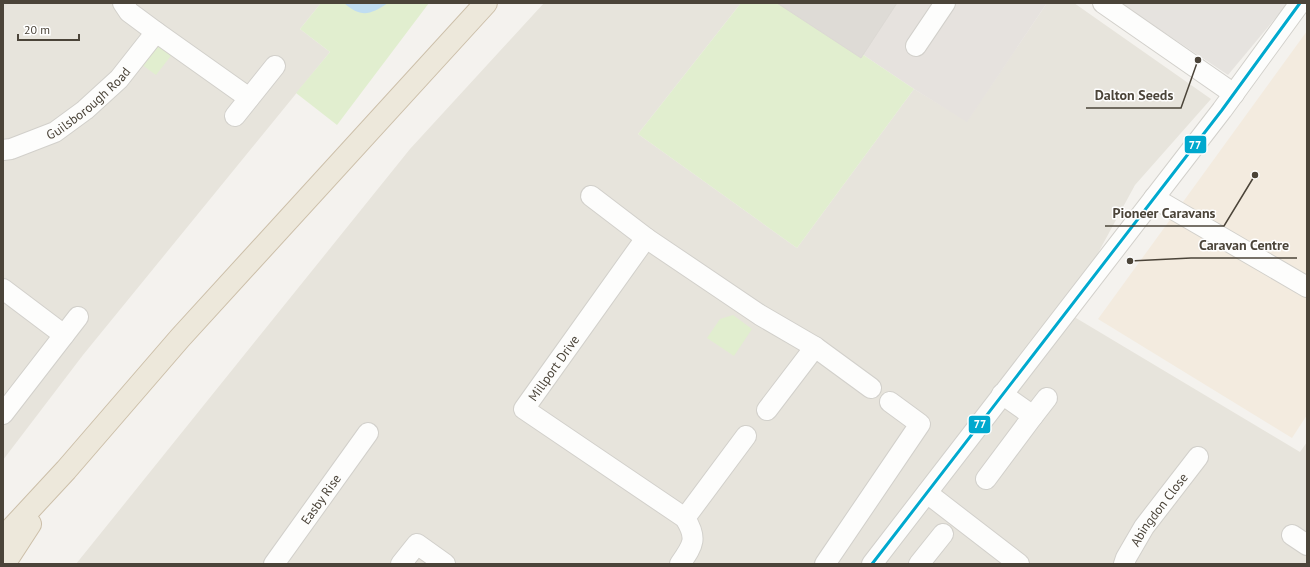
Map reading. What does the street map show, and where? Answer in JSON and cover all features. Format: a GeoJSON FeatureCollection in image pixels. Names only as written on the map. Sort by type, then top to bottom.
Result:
{"type":"FeatureCollection","features":[{"type":"Feature","properties":{"kind":"highway"},"geometry":{"type":"LineString","coordinates":[[3,538],[66,470],[180,338],[486,3]]}},
{"type":"Feature","properties":{"kind":"highway"},"geometry":{"type":"LineString","coordinates":[[4,564],[66,470]]}},
{"type":"Feature","properties":{"kind":"street"},"geometry":{"type":"LineString","coordinates":[[123,3],[129,12],[249,98]]}},
{"type":"Feature","properties":{"kind":"street"},"geometry":{"type":"LineString","coordinates":[[916,46],[945,3]]}},
{"type":"Feature","properties":{"kind":"street"},"geometry":{"type":"LineString","coordinates":[[1103,3],[1234,94]]}},
{"type":"Feature","properties":{"kind":"street"},"geometry":{"type":"LineString","coordinates":[[872,564],[1234,94],[1300,3]]}},
{"type":"Feature","properties":{"kind":"street","name":"Guilsborough Road"},"geometry":{"type":"LineString","coordinates":[[3,150],[55,132],[85,110],[119,79],[156,32]]}},
{"type":"Feature","properties":{"kind":"street"},"geometry":{"type":"LineString","coordinates":[[235,116],[270,72]]}},
{"type":"Feature","properties":{"kind":"street"},"geometry":{"type":"LineString","coordinates":[[591,196],[646,238],[760,315],[815,347],[871,388]]}},
{"type":"Feature","properties":{"kind":"street"},"geometry":{"type":"LineString","coordinates":[[1154,198],[1307,287]]}},
{"type":"Feature","properties":{"kind":"street","name":"Millport Drive"},"geometry":{"type":"LineString","coordinates":[[646,238],[524,409],[684,518],[690,527],[694,540],[690,550],[680,564]]}},
{"type":"Feature","properties":{"kind":"street"},"geometry":{"type":"LineString","coordinates":[[3,289],[64,335]]}},
{"type":"Feature","properties":{"kind":"street"},"geometry":{"type":"LineString","coordinates":[[3,414],[78,317]]}},
{"type":"Feature","properties":{"kind":"street"},"geometry":{"type":"LineString","coordinates":[[768,410],[815,347]]}},
{"type":"Feature","properties":{"kind":"street"},"geometry":{"type":"LineString","coordinates":[[1002,394],[1033,416]]}},
{"type":"Feature","properties":{"kind":"street"},"geometry":{"type":"LineString","coordinates":[[986,480],[1047,398]]}},
{"type":"Feature","properties":{"kind":"street"},"geometry":{"type":"LineString","coordinates":[[825,564],[920,424],[890,402]]}},
{"type":"Feature","properties":{"kind":"street","name":"Easby Rise"},"geometry":{"type":"LineString","coordinates":[[274,564],[368,433]]}},
{"type":"Feature","properties":{"kind":"street"},"geometry":{"type":"LineString","coordinates":[[684,518],[746,436]]}},
{"type":"Feature","properties":{"kind":"street","name":"Abingdon Close"},"geometry":{"type":"LineString","coordinates":[[1124,564],[1144,527],[1198,457]]}},
{"type":"Feature","properties":{"kind":"street"},"geometry":{"type":"LineString","coordinates":[[927,493],[1019,564]]}},
{"type":"Feature","properties":{"kind":"street"},"geometry":{"type":"LineString","coordinates":[[919,564],[943,534]]}},
{"type":"Feature","properties":{"kind":"street"},"geometry":{"type":"LineString","coordinates":[[402,564],[417,544],[445,564]]}},
{"type":"Feature","properties":{"kind":"shaded area"},"geometry":{"type":"Polygon","coordinates":[[[3,3],[321,3],[300,29],[330,52],[83,355],[3,460],[3,3]]]}},
{"type":"Feature","properties":{"kind":"shaded area"},"geometry":{"type":"Polygon","coordinates":[[[544,3],[741,3],[638,134],[797,248],[914,89],[967,121],[1047,3],[1074,3],[1211,99],[1135,185],[1066,312],[1300,452],[1307,442],[1307,564],[76,564],[410,149],[544,3]]]}},
{"type":"Feature","properties":{"kind":"shaded area"},"geometry":{"type":"Polygon","coordinates":[[[786,3],[1047,3],[967,122],[914,89],[786,3]]]}},
{"type":"Feature","properties":{"kind":"shaded area"},"geometry":{"type":"Polygon","coordinates":[[[1120,3],[1288,3],[1228,75],[1120,3]]]}},
{"type":"Feature","properties":{"kind":"shaded area"},"geometry":{"type":"Polygon","coordinates":[[[1307,31],[1307,415],[1292,438],[1098,319],[1307,31]]]}},
{"type":"Feature","properties":{"kind":"green space"},"geometry":{"type":"Polygon","coordinates":[[[321,3],[429,3],[337,125],[296,93],[330,52],[300,29],[321,3]]]}},
{"type":"Feature","properties":{"kind":"green space"},"geometry":{"type":"Polygon","coordinates":[[[741,3],[786,3],[914,89],[797,248],[638,134],[741,3]]]}},
{"type":"Feature","properties":{"kind":"green space"},"geometry":{"type":"Polygon","coordinates":[[[156,32],[177,48],[156,75],[134,59],[156,32]]]}},
{"type":"Feature","properties":{"kind":"green space"},"geometry":{"type":"Polygon","coordinates":[[[733,315],[752,329],[734,356],[707,338],[720,319],[733,315]]]}},
{"type":"Feature","properties":{"kind":"water"},"geometry":{"type":"Polygon","coordinates":[[[344,3],[388,3],[371,12],[361,13],[350,8],[344,3]]]}},
{"type":"Feature","properties":{"kind":"building"},"geometry":{"type":"Polygon","coordinates":[[[777,3],[897,3],[861,58],[777,3]]]}},
{"type":"Feature","properties":{"kind":"transit line","name":"77"},"geometry":{"type":"LineString","coordinates":[[872,564],[1222,110],[1300,3]]}},
{"type":"Feature","properties":{"kind":"place","name":"Dalton Seeds"},"geometry":{"type":"Point","coordinates":[1198,60]}},
{"type":"Feature","properties":{"kind":"place","name":"Pioneer Caravans"},"geometry":{"type":"Point","coordinates":[1255,175]}},
{"type":"Feature","properties":{"kind":"place","name":"Caravan Centre"},"geometry":{"type":"Point","coordinates":[1130,261]}}]}
